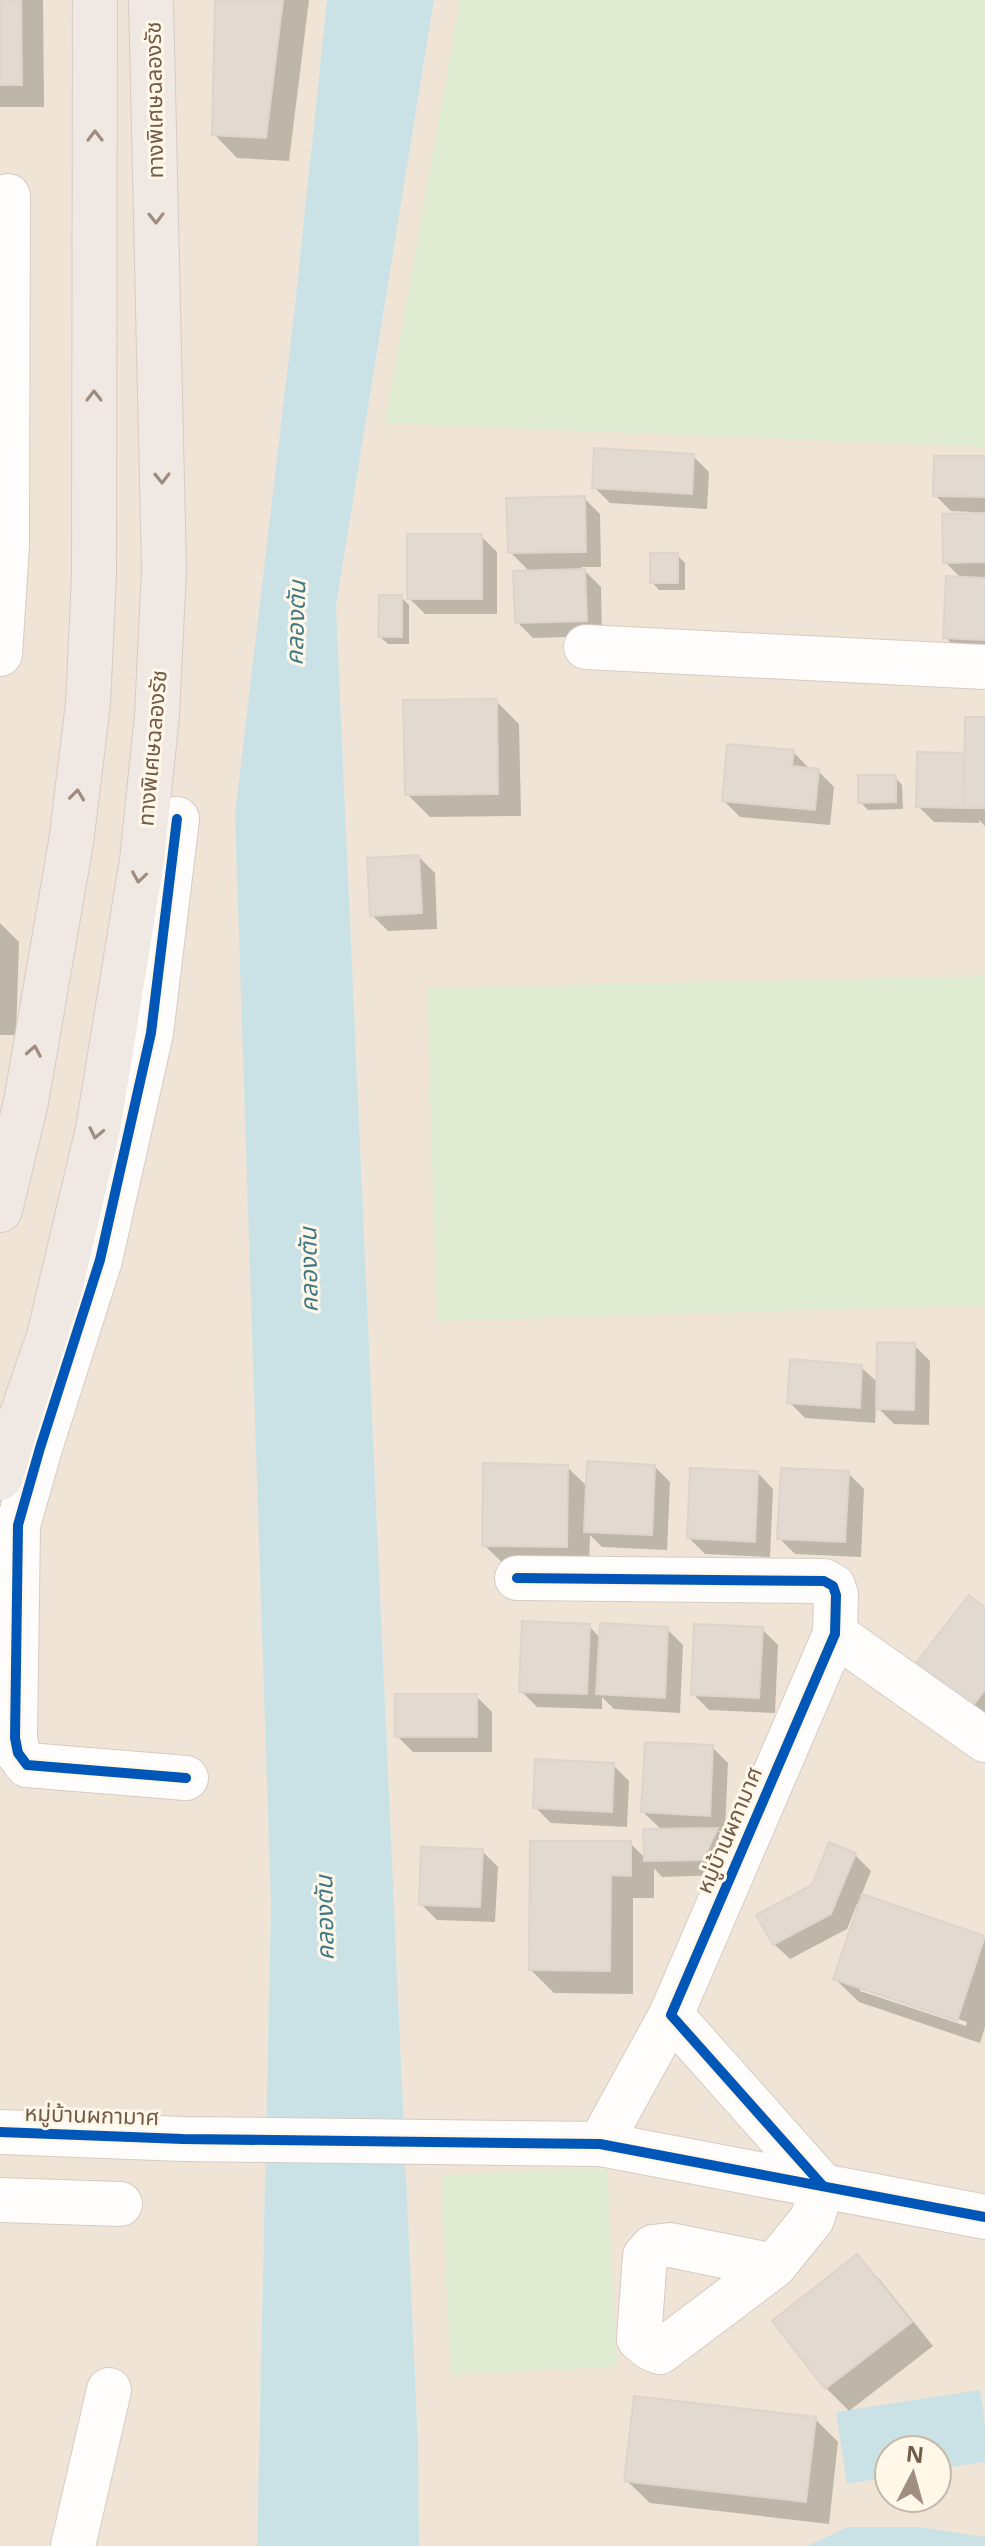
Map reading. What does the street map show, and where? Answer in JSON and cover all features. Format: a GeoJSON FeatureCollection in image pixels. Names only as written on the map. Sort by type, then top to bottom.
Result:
{"type":"FeatureCollection","features":[{"type":"Feature","properties":{"kind":"highway"},"geometry":{"type":"LineString","coordinates":[[0,1210],[26,1102],[69,858],[88,704],[94,561],[95,0]]}},
{"type":"Feature","properties":{"kind":"highway","name":"ทางพิเศษฉลองรัช"},"geometry":{"type":"LineString","coordinates":[[0,1478],[49,1336],[98,1129],[142,860],[157,715],[164,570],[151,0]]}},
{"type":"Feature","properties":{"kind":"street"},"geometry":{"type":"LineString","coordinates":[[0,654],[7,545],[8,196]]}},
{"type":"Feature","properties":{"kind":"street"},"geometry":{"type":"LineString","coordinates":[[586,647],[985,667]]}},
{"type":"Feature","properties":{"kind":"street"},"geometry":{"type":"LineString","coordinates":[[177,819],[148,1049],[100,1260],[40,1448],[9,1524],[15,1738],[18,1753],[27,1765],[186,1778]]}},
{"type":"Feature","properties":{"kind":"street","name":"หมู่บ้านผกามาศ"},"geometry":{"type":"LineString","coordinates":[[517,1578],[824,1581],[833,1586],[836,1595],[835,1634],[671,2015],[600,2144]]}},
{"type":"Feature","properties":{"kind":"street"},"geometry":{"type":"LineString","coordinates":[[835,1634],[985,1740]]}},
{"type":"Feature","properties":{"kind":"street"},"geometry":{"type":"LineString","coordinates":[[671,2015],[823,2186],[985,2217]]}},
{"type":"Feature","properties":{"kind":"street","name":"หมู่บ้านผกามาศ"},"geometry":{"type":"LineString","coordinates":[[0,2132],[183,2139],[600,2144],[823,2186]]}},
{"type":"Feature","properties":{"kind":"street"},"geometry":{"type":"LineString","coordinates":[[774,2266],[812,2219],[823,2186]]}},
{"type":"Feature","properties":{"kind":"street"},"geometry":{"type":"LineString","coordinates":[[0,2200],[120,2204]]}},
{"type":"Feature","properties":{"kind":"street"},"geometry":{"type":"LineString","coordinates":[[73,2546],[109,2390]]}},
{"type":"Feature","properties":{"kind":"shaded area"},"geometry":{"type":"Polygon","coordinates":[[[0,0],[327,0],[294,314],[271,1904],[257,2546],[0,2546],[0,0]]]}},
{"type":"Feature","properties":{"kind":"shaded area"},"geometry":{"type":"Polygon","coordinates":[[[434,0],[985,0],[985,2546],[419,2546],[418,2443],[336,606],[434,0]]]}},
{"type":"Feature","properties":{"kind":"green space"},"geometry":{"type":"Polygon","coordinates":[[[460,0],[985,0],[985,447],[385,423],[460,0]]]}},
{"type":"Feature","properties":{"kind":"green space"},"geometry":{"type":"Polygon","coordinates":[[[985,976],[985,1305],[437,1321],[427,988],[985,976]]]}},
{"type":"Feature","properties":{"kind":"green space"},"geometry":{"type":"Polygon","coordinates":[[[607,2167],[617,2366],[451,2375],[441,2175],[607,2167]]]}},
{"type":"Feature","properties":{"kind":"water","name":"คลองตัน"},"geometry":{"type":"Polygon","coordinates":[[[327,0],[434,0],[336,606],[418,2443],[419,2546],[257,2546],[271,1904],[235,815],[294,314],[327,0]]]}},
{"type":"Feature","properties":{"kind":"water"},"geometry":{"type":"Polygon","coordinates":[[[980,2390],[985,2423],[985,2462],[953,2467],[953,2434],[873,2434],[873,2480],[847,2484],[836,2412],[980,2390]]]}},
{"type":"Feature","properties":{"kind":"water"},"geometry":{"type":"Polygon","coordinates":[[[848,2527],[919,2527],[985,2537],[985,2546],[807,2546],[848,2527]]]}},
{"type":"Feature","properties":{"kind":"building"},"geometry":{"type":"Polygon","coordinates":[[[0,0],[21,0],[22,85],[0,85],[0,0]]]}},
{"type":"Feature","properties":{"kind":"building"},"geometry":{"type":"Polygon","coordinates":[[[215,0],[283,0],[266,138],[212,135],[215,0]]]}},
{"type":"Feature","properties":{"kind":"building"},"geometry":{"type":"Polygon","coordinates":[[[594,448],[694,454],[692,494],[592,488],[594,448]]]}},
{"type":"Feature","properties":{"kind":"building"},"geometry":{"type":"Polygon","coordinates":[[[934,456],[985,456],[985,497],[933,496],[934,456]]]}},
{"type":"Feature","properties":{"kind":"building"},"geometry":{"type":"Polygon","coordinates":[[[585,496],[586,552],[508,553],[506,498],[585,496]]]}},
{"type":"Feature","properties":{"kind":"building"},"geometry":{"type":"Polygon","coordinates":[[[985,513],[985,562],[943,563],[942,514],[985,513]]]}},
{"type":"Feature","properties":{"kind":"building"},"geometry":{"type":"Polygon","coordinates":[[[407,534],[482,534],[482,599],[407,599],[407,534]]]}},
{"type":"Feature","properties":{"kind":"building"},"geometry":{"type":"Polygon","coordinates":[[[650,553],[678,553],[678,583],[650,583],[650,553]]]}},
{"type":"Feature","properties":{"kind":"building"},"geometry":{"type":"Polygon","coordinates":[[[585,569],[587,621],[515,623],[513,571],[585,569]]]}},
{"type":"Feature","properties":{"kind":"building"},"geometry":{"type":"Polygon","coordinates":[[[946,576],[985,578],[985,640],[943,638],[946,576]]]}},
{"type":"Feature","properties":{"kind":"building"},"geometry":{"type":"Polygon","coordinates":[[[379,595],[402,595],[402,637],[378,637],[379,595]]]}},
{"type":"Feature","properties":{"kind":"building"},"geometry":{"type":"Polygon","coordinates":[[[497,699],[498,794],[405,795],[403,700],[497,699]]]}},
{"type":"Feature","properties":{"kind":"building"},"geometry":{"type":"Polygon","coordinates":[[[965,717],[985,717],[985,808],[964,808],[965,717]]]}},
{"type":"Feature","properties":{"kind":"building"},"geometry":{"type":"Polygon","coordinates":[[[727,744],[794,750],[792,766],[819,769],[815,810],[722,801],[727,744]]]}},
{"type":"Feature","properties":{"kind":"building"},"geometry":{"type":"Polygon","coordinates":[[[917,752],[964,753],[964,808],[916,807],[917,752]]]}},
{"type":"Feature","properties":{"kind":"building"},"geometry":{"type":"Polygon","coordinates":[[[858,775],[896,775],[896,802],[858,803],[858,775]]]}},
{"type":"Feature","properties":{"kind":"building"},"geometry":{"type":"Polygon","coordinates":[[[419,855],[422,913],[370,916],[367,858],[419,855]]]}},
{"type":"Feature","properties":{"kind":"building"},"geometry":{"type":"Polygon","coordinates":[[[877,1342],[915,1343],[914,1410],[876,1409],[877,1342]]]}},
{"type":"Feature","properties":{"kind":"building"},"geometry":{"type":"Polygon","coordinates":[[[790,1359],[862,1365],[860,1408],[787,1403],[790,1359]]]}},
{"type":"Feature","properties":{"kind":"building"},"geometry":{"type":"Polygon","coordinates":[[[587,1461],[655,1465],[652,1535],[584,1532],[587,1461]]]}},
{"type":"Feature","properties":{"kind":"building"},"geometry":{"type":"Polygon","coordinates":[[[483,1463],[568,1465],[567,1547],[482,1546],[483,1463]]]}},
{"type":"Feature","properties":{"kind":"building"},"geometry":{"type":"Polygon","coordinates":[[[690,1468],[758,1471],[755,1542],[687,1538],[690,1468]]]}},
{"type":"Feature","properties":{"kind":"building"},"geometry":{"type":"Polygon","coordinates":[[[781,1468],[849,1471],[845,1542],[777,1539],[781,1468]]]}},
{"type":"Feature","properties":{"kind":"building"},"geometry":{"type":"Polygon","coordinates":[[[969,1595],[985,1608],[985,1690],[964,1717],[908,1673],[969,1595]]]}},
{"type":"Feature","properties":{"kind":"building"},"geometry":{"type":"Polygon","coordinates":[[[522,1621],[590,1624],[587,1694],[519,1692],[522,1621]]]}},
{"type":"Feature","properties":{"kind":"building"},"geometry":{"type":"Polygon","coordinates":[[[600,1623],[668,1627],[665,1698],[596,1694],[600,1623]]]}},
{"type":"Feature","properties":{"kind":"building"},"geometry":{"type":"Polygon","coordinates":[[[694,1624],[763,1627],[759,1698],[691,1695],[694,1624]]]}},
{"type":"Feature","properties":{"kind":"building"},"geometry":{"type":"Polygon","coordinates":[[[395,1694],[477,1694],[477,1737],[395,1737],[395,1694]]]}},
{"type":"Feature","properties":{"kind":"building"},"geometry":{"type":"Polygon","coordinates":[[[645,1742],[713,1745],[710,1816],[641,1812],[645,1742]]]}},
{"type":"Feature","properties":{"kind":"building"},"geometry":{"type":"Polygon","coordinates":[[[535,1759],[614,1763],[612,1812],[533,1808],[535,1759]]]}},
{"type":"Feature","properties":{"kind":"building"},"geometry":{"type":"Polygon","coordinates":[[[718,1828],[703,1860],[644,1861],[643,1829],[718,1828]]]}},
{"type":"Feature","properties":{"kind":"building"},"geometry":{"type":"Polygon","coordinates":[[[530,1841],[631,1841],[631,1876],[611,1875],[610,1971],[529,1970],[530,1841]]]}},
{"type":"Feature","properties":{"kind":"building"},"geometry":{"type":"Polygon","coordinates":[[[829,1842],[856,1853],[831,1914],[773,1945],[756,1915],[812,1885],[829,1842]]]}},
{"type":"Feature","properties":{"kind":"building"},"geometry":{"type":"Polygon","coordinates":[[[421,1847],[483,1849],[480,1907],[419,1905],[421,1847]]]}},
{"type":"Feature","properties":{"kind":"building"},"geometry":{"type":"Polygon","coordinates":[[[862,1894],[985,1936],[957,2021],[833,1979],[862,1894]]]}},
{"type":"Feature","properties":{"kind":"building"},"geometry":{"type":"Polygon","coordinates":[[[857,2254],[912,2322],[825,2389],[772,2321],[857,2254]]]}},
{"type":"Feature","properties":{"kind":"building"},"geometry":{"type":"Polygon","coordinates":[[[634,2396],[816,2417],[806,2502],[624,2481],[634,2396]]]}},
{"type":"Feature","properties":{"kind":"cycle path"},"geometry":{"type":"LineString","coordinates":[[177,819],[151,1033],[100,1260],[18,1525],[15,1738],[18,1753],[27,1765],[186,1778]]}},
{"type":"Feature","properties":{"kind":"cycle path"},"geometry":{"type":"LineString","coordinates":[[517,1578],[824,1581],[833,1586],[836,1595],[835,1634],[671,2015],[823,2186]]}},
{"type":"Feature","properties":{"kind":"cycle path"},"geometry":{"type":"LineString","coordinates":[[0,2132],[183,2139],[600,2144],[985,2217]]}}]}
